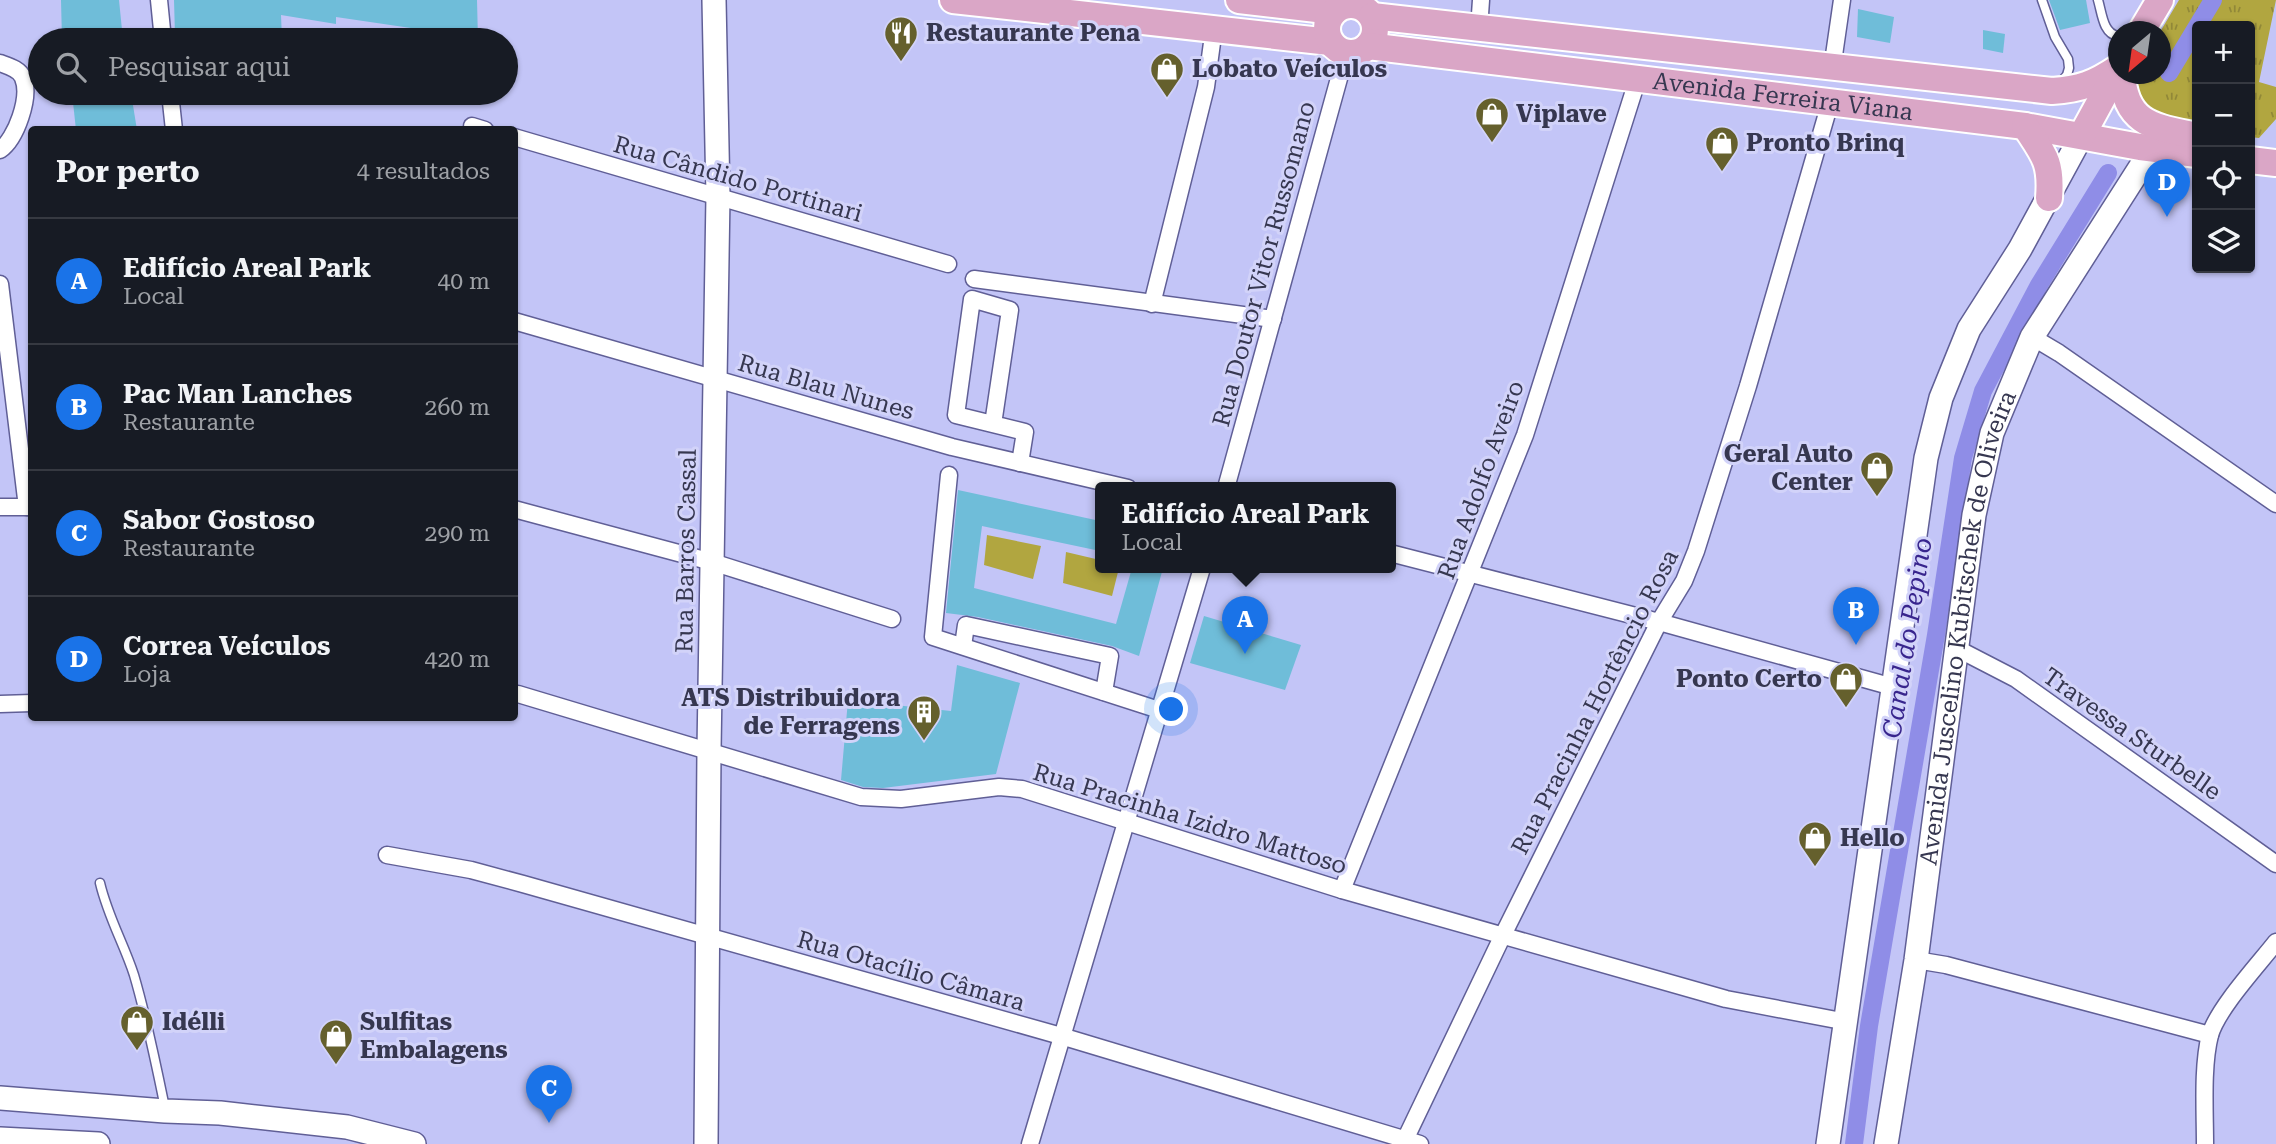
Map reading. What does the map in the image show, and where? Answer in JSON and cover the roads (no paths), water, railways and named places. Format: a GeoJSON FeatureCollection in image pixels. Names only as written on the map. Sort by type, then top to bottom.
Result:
{"type":"FeatureCollection","features":[{"type":"Feature","properties":{"kind":"main road","name":"Rua Barros Cassal"},"geometry":{"type":"LineString","coordinates":[[706,1144],[718,196],[714,0]]}},
{"type":"Feature","properties":{"kind":"main road","name":"Avenida Ferreira Viana"},"geometry":{"type":"LineString","coordinates":[[953,0],[1638,78],[2025,126],[2152,149],[2192,153]]}},
{"type":"Feature","properties":{"kind":"main road"},"geometry":{"type":"LineString","coordinates":[[1239,0],[1334,11]]}},
{"type":"Feature","properties":{"kind":"main road"},"geometry":{"type":"LineString","coordinates":[[1354,5],[1372,16],[1374,36],[1348,47],[1326,28],[1334,11],[1341,7],[1354,5]]}},
{"type":"Feature","properties":{"kind":"main road","name":"Avenida Ferreira Viana"},"geometry":{"type":"LineString","coordinates":[[1372,16],[1832,69],[2052,91],[2079,89],[2108,75]]}},
{"type":"Feature","properties":{"kind":"main road"},"geometry":{"type":"LineString","coordinates":[[1828,1144],[1926,458],[1941,398],[1969,329],[2020,249],[2110,84]]}},
{"type":"Feature","properties":{"kind":"main road"},"geometry":{"type":"LineString","coordinates":[[2123,84],[2129,107],[2153,127],[2192,135]]}},
{"type":"Feature","properties":{"kind":"main road"},"geometry":{"type":"LineString","coordinates":[[2025,126],[2047,161],[2051,175],[2049,198]]}},
{"type":"Feature","properties":{"kind":"main road","name":"Avenida Juscelino Kubitschek de Oliveira"},"geometry":{"type":"LineString","coordinates":[[1886,1144],[1916,960],[1974,516],[1992,433],[2032,337],[2152,149]]}},
{"type":"Feature","properties":{"kind":"main road"},"geometry":{"type":"LineString","coordinates":[[0,1098],[220,1113],[347,1127],[414,1144]]}},
{"type":"Feature","properties":{"kind":"main road"},"geometry":{"type":"LineString","coordinates":[[0,1139],[98,1144]]}},
{"type":"Feature","properties":{"kind":"street"},"geometry":{"type":"LineString","coordinates":[[159,0],[162,28]]}},
{"type":"Feature","properties":{"kind":"street"},"geometry":{"type":"LineString","coordinates":[[1479,29],[1481,0]]}},
{"type":"Feature","properties":{"kind":"street"},"geometry":{"type":"LineString","coordinates":[[1832,69],[1842,0]]}},
{"type":"Feature","properties":{"kind":"street"},"geometry":{"type":"LineString","coordinates":[[1152,304],[1206,87],[1214,28]]}},
{"type":"Feature","properties":{"kind":"street","name":"Rua Doutor Vitor Russomano"},"geometry":{"type":"LineString","coordinates":[[1228,482],[1348,47]]}},
{"type":"Feature","properties":{"kind":"street"},"geometry":{"type":"LineString","coordinates":[[0,63],[14,68],[23,76],[25,93],[16,131],[7,146],[0,150]]}},
{"type":"Feature","properties":{"kind":"street","name":"Rua Adolfo Aveiro"},"geometry":{"type":"LineString","coordinates":[[1342,890],[1525,435],[1638,78]]}},
{"type":"Feature","properties":{"kind":"street","name":"Rua Pracinha Hortêncio Rosa"},"geometry":{"type":"LineString","coordinates":[[1410,1143],[1503,936],[1659,622],[1684,581],[1748,386],[1830,103]]}},
{"type":"Feature","properties":{"kind":"street"},"geometry":{"type":"LineString","coordinates":[[171,105],[174,126]]}},
{"type":"Feature","properties":{"kind":"street","name":"Rua Cândido Portinari"},"geometry":{"type":"LineString","coordinates":[[518,138],[948,264]]}},
{"type":"Feature","properties":{"kind":"street"},"geometry":{"type":"LineString","coordinates":[[974,279],[1273,318]]}},
{"type":"Feature","properties":{"kind":"street"},"geometry":{"type":"LineString","coordinates":[[0,284],[28,499]]}},
{"type":"Feature","properties":{"kind":"street"},"geometry":{"type":"LineString","coordinates":[[993,424],[1010,310],[972,299],[956,415],[1025,432],[1020,463]]}},
{"type":"Feature","properties":{"kind":"street","name":"Rua Blau Nunes"},"geometry":{"type":"LineString","coordinates":[[518,322],[953,447],[1102,482]]}},
{"type":"Feature","properties":{"kind":"street"},"geometry":{"type":"LineString","coordinates":[[2032,337],[2276,503]]}},
{"type":"Feature","properties":{"kind":"street"},"geometry":{"type":"LineString","coordinates":[[949,475],[933,637],[1159,710]]}},
{"type":"Feature","properties":{"kind":"street"},"geometry":{"type":"LineString","coordinates":[[0,507],[28,507]]}},
{"type":"Feature","properties":{"kind":"street"},"geometry":{"type":"LineString","coordinates":[[518,510],[712,562],[892,619]]}},
{"type":"Feature","properties":{"kind":"street"},"geometry":{"type":"LineString","coordinates":[[1396,554],[1659,622],[1893,687]]}},
{"type":"Feature","properties":{"kind":"street"},"geometry":{"type":"LineString","coordinates":[[1030,1144],[1200,573]]}},
{"type":"Feature","properties":{"kind":"street"},"geometry":{"type":"LineString","coordinates":[[962,646],[966,625],[1110,656],[1104,692]]}},
{"type":"Feature","properties":{"kind":"street","name":"Travessa Sturbelle"},"geometry":{"type":"LineString","coordinates":[[1956,648],[2016,679],[2276,864]]}},
{"type":"Feature","properties":{"kind":"street","name":"Rua Pracinha Izidro Mattoso"},"geometry":{"type":"LineString","coordinates":[[518,694],[861,797],[901,799],[999,787],[1022,789],[1342,890],[1726,999],[1847,1022]]}},
{"type":"Feature","properties":{"kind":"street"},"geometry":{"type":"LineString","coordinates":[[0,705],[28,704]]}},
{"type":"Feature","properties":{"kind":"street","name":"Rua Otacílio Câmara"},"geometry":{"type":"LineString","coordinates":[[387,855],[471,870],[1061,1036],[1410,1143]]}},
{"type":"Feature","properties":{"kind":"street"},"geometry":{"type":"LineString","coordinates":[[2205,1144],[2205,1086],[2210,1034],[2221,1013],[2276,942]]}},
{"type":"Feature","properties":{"kind":"street"},"geometry":{"type":"LineString","coordinates":[[1916,960],[2210,1034]]}},
{"type":"Feature","properties":{"kind":"lane"},"geometry":{"type":"LineString","coordinates":[[2042,0],[2055,37],[2068,59],[2069,68],[2067,75],[2052,91]]}},
{"type":"Feature","properties":{"kind":"lane"},"geometry":{"type":"LineString","coordinates":[[2098,0],[2108,31]]}},
{"type":"Feature","properties":{"kind":"lane"},"geometry":{"type":"LineString","coordinates":[[100,884],[106,909],[133,972],[150,1034],[165,1111]]}},
{"type":"Feature","properties":{"kind":"waterway","name":"Canal do Pepino"},"geometry":{"type":"LineString","coordinates":[[2171,70],[2213,0]]}},
{"type":"Feature","properties":{"kind":"waterway","name":"Canal do Pepino"},"geometry":{"type":"LineString","coordinates":[[1854,1144],[1869,1026],[1936,635],[1963,458],[1983,391],[2039,285],[2108,173]]}},
{"type":"Feature","properties":{"kind":"place","name":"Restaurante Pena"},"geometry":{"type":"Point","coordinates":[901,63]}},
{"type":"Feature","properties":{"kind":"place","name":"Lobato Veículos"},"geometry":{"type":"Point","coordinates":[1167,99]}},
{"type":"Feature","properties":{"kind":"place","name":"Viplave"},"geometry":{"type":"Point","coordinates":[1492,144]}},
{"type":"Feature","properties":{"kind":"place","name":"Pronto Brinq"},"geometry":{"type":"Point","coordinates":[1722,173]}},
{"type":"Feature","properties":{"kind":"place","name":"Correa Veículos"},"geometry":{"type":"Point","coordinates":[2167,217]}},
{"type":"Feature","properties":{"kind":"place","name":"Geral Auto Center"},"geometry":{"type":"Point","coordinates":[1877,498]}},
{"type":"Feature","properties":{"kind":"place","name":"Pac Man Lanches"},"geometry":{"type":"Point","coordinates":[1856,645]}},
{"type":"Feature","properties":{"kind":"place","name":"Edifício Areal Park"},"geometry":{"type":"Point","coordinates":[1245,654]}},
{"type":"Feature","properties":{"kind":"place","name":"Ponto Certo"},"geometry":{"type":"Point","coordinates":[1846,709]}},
{"type":"Feature","properties":{"kind":"place","name":"ATS Distribuidora de Ferragens"},"geometry":{"type":"Point","coordinates":[924,742]}},
{"type":"Feature","properties":{"kind":"place","name":"Hello"},"geometry":{"type":"Point","coordinates":[1815,868]}},
{"type":"Feature","properties":{"kind":"place","name":"Idélli"},"geometry":{"type":"Point","coordinates":[137,1052]}},
{"type":"Feature","properties":{"kind":"place","name":"Sulfitas Embalagens"},"geometry":{"type":"Point","coordinates":[336,1066]}},
{"type":"Feature","properties":{"kind":"place","name":"Sabor Gostoso"},"geometry":{"type":"Point","coordinates":[549,1123]}}]}
